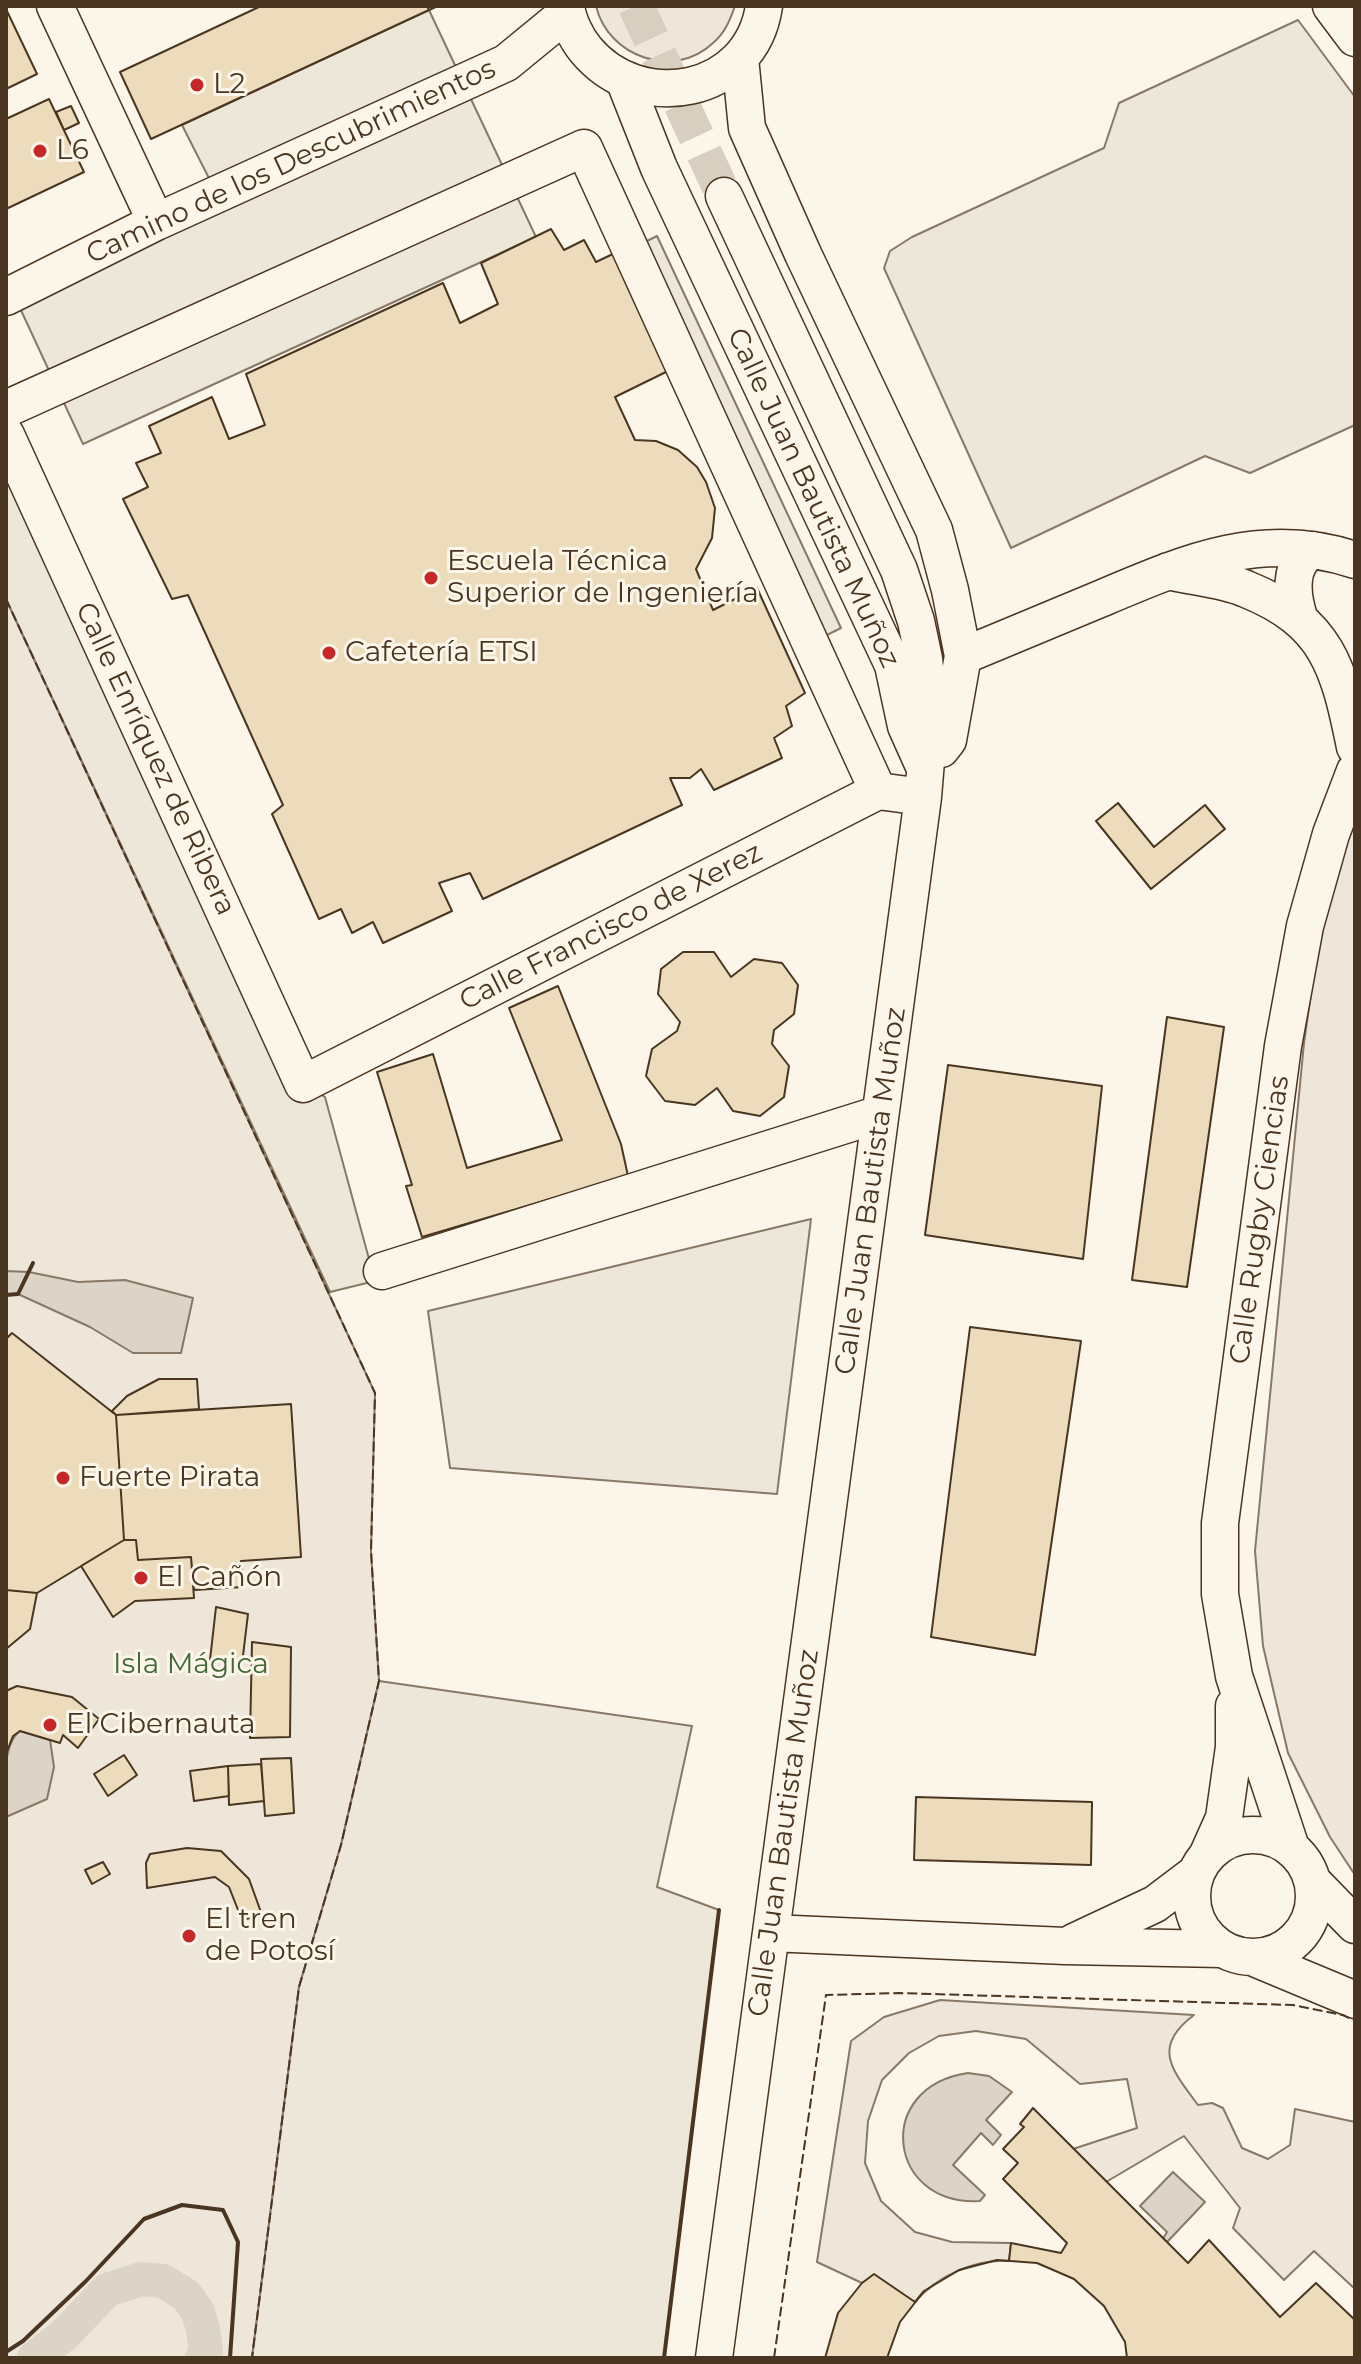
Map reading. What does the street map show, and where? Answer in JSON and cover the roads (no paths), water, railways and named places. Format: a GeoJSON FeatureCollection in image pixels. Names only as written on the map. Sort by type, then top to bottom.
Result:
{"type":"FeatureCollection","features":[{"type":"Feature","properties":{"kind":"street"},"geometry":{"type":"LineString","coordinates":[[55,6],[156,222]]}},
{"type":"Feature","properties":{"kind":"street"},"geometry":{"type":"LineString","coordinates":[[566,9],[579,42],[598,65],[625,82],[655,90],[686,89],[715,77],[740,58],[754,38],[764,6]]}},
{"type":"Feature","properties":{"kind":"street"},"geometry":{"type":"LineString","coordinates":[[1331,6],[1355,38]]}},
{"type":"Feature","properties":{"kind":"street","name":"Camino de los Descubrimientos"},"geometry":{"type":"LineString","coordinates":[[6,297],[156,222],[506,63],[566,9]]}},
{"type":"Feature","properties":{"kind":"street"},"geometry":{"type":"LineString","coordinates":[[740,58],[747,128],[934,530],[950,590],[963,656],[948,740],[924,783]]}},
{"type":"Feature","properties":{"kind":"street","name":"Calle Juan Bautista Muñoz"},"geometry":{"type":"LineString","coordinates":[[625,82],[659,168],[893,665],[906,726],[924,783],[714,2358]]}},
{"type":"Feature","properties":{"kind":"street"},"geometry":{"type":"LineString","coordinates":[[6,409],[584,148],[878,791],[924,783]]}},
{"type":"Feature","properties":{"kind":"street"},"geometry":{"type":"LineString","coordinates":[[724,196],[899,570],[916,621],[924,659],[930,713],[924,783]]}},
{"type":"Feature","properties":{"kind":"street","name":"Calle Enríquez de Ribera"},"geometry":{"type":"LineString","coordinates":[[6,435],[303,1084]]}},
{"type":"Feature","properties":{"kind":"street"},"geometry":{"type":"LineString","coordinates":[[963,656],[1166,571],[1226,552],[1275,547],[1313,550],[1355,560]]}},
{"type":"Feature","properties":{"kind":"street"},"geometry":{"type":"LineString","coordinates":[[1313,550],[1302,559],[1294,582],[1293,602],[1326,638],[1342,687],[1355,747]]}},
{"type":"Feature","properties":{"kind":"street"},"geometry":{"type":"LineString","coordinates":[[1166,571],[1244,588],[1278,605],[1326,638]]}},
{"type":"Feature","properties":{"kind":"street","name":"Calle Rugby Ciencias"},"geometry":{"type":"LineString","coordinates":[[1234,1676],[1220,1594],[1220,1523],[1283,1046],[1305,926],[1331,834],[1355,771]]}},
{"type":"Feature","properties":{"kind":"street","name":"Calle Francisco de Xerez"},"geometry":{"type":"LineString","coordinates":[[303,1084],[878,791]]}},
{"type":"Feature","properties":{"kind":"street"},"geometry":{"type":"LineString","coordinates":[[382,1271],[880,1114]]}},
{"type":"Feature","properties":{"kind":"street"},"geometry":{"type":"LineString","coordinates":[[1234,1676],[1291,1848]]}},
{"type":"Feature","properties":{"kind":"street"},"geometry":{"type":"LineString","coordinates":[[1234,1676],[1234,1747],[1224,1818],[1192,1890],[1193,1908],[1209,1938],[1237,1953],[1355,2000]]}},
{"type":"Feature","properties":{"kind":"street"},"geometry":{"type":"LineString","coordinates":[[771,1933],[1065,1946],[1237,1953],[1279,1951],[1301,1934],[1310,1917],[1314,1899],[1312,1881],[1304,1862],[1291,1848],[1274,1838],[1247,1836],[1220,1844],[1201,1865],[1155,1904],[1065,1946]]}},
{"type":"Feature","properties":{"kind":"street"},"geometry":{"type":"LineString","coordinates":[[1312,1881],[1355,1925]]}},
{"type":"Feature","properties":{"kind":"waterway"},"geometry":{"type":"LineString","coordinates":[[34,2358],[64,2335],[107,2290],[141,2279],[163,2281],[186,2295],[198,2312],[203,2329],[206,2351],[202,2358]]}},
{"type":"Feature","properties":{"kind":"tunnel"},"geometry":{"type":"LineString","coordinates":[[636,6],[724,196]]}},
{"type":"Feature","properties":{"kind":"place","name":"L2"},"geometry":{"type":"Point","coordinates":[197,85]}},
{"type":"Feature","properties":{"kind":"place","name":"L6"},"geometry":{"type":"Point","coordinates":[40,151]}},
{"type":"Feature","properties":{"kind":"place","name":"Escuela Técnica Superior de Ingeniería"},"geometry":{"type":"Point","coordinates":[431,578]}},
{"type":"Feature","properties":{"kind":"place","name":"Cafetería ETSI"},"geometry":{"type":"Point","coordinates":[329,653]}},
{"type":"Feature","properties":{"kind":"place","name":"Fuerte Pirata"},"geometry":{"type":"Point","coordinates":[63,1478]}},
{"type":"Feature","properties":{"kind":"place","name":"El Cañón"},"geometry":{"type":"Point","coordinates":[141,1578]}},
{"type":"Feature","properties":{"kind":"place","name":"El Cibernauta"},"geometry":{"type":"Point","coordinates":[50,1725]}},
{"type":"Feature","properties":{"kind":"place","name":"El tren de Potosí"},"geometry":{"type":"Point","coordinates":[189,1936]}},
{"type":"Feature","properties":{"kind":"park label","name":"Isla Mágica"},"geometry":{"type":"Point","coordinates":[191,1665]}}]}
